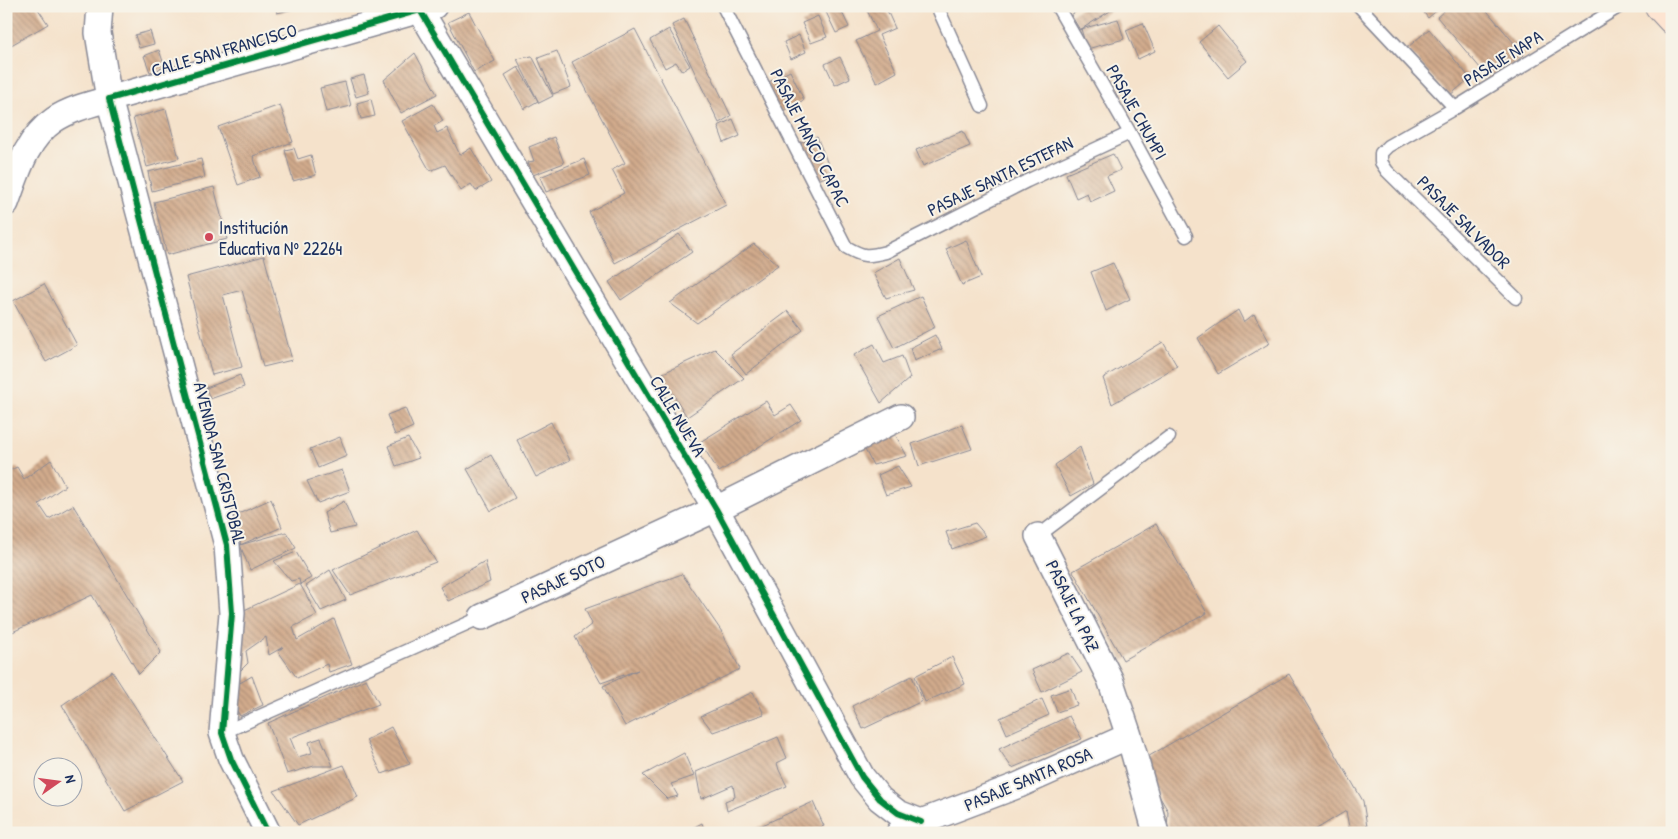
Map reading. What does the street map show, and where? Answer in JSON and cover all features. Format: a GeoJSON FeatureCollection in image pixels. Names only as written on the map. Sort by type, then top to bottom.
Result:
{"type":"FeatureCollection","features":[{"type":"Feature","properties":{"kind":"main road"},"geometry":{"type":"LineString","coordinates":[[1660,6],[1672,20]]}},
{"type":"Feature","properties":{"kind":"street","name":"AVENIDA SAN CRISTOBAL"},"geometry":{"type":"LineString","coordinates":[[100,6],[98,34],[109,99],[227,545],[232,613],[222,733],[231,759],[268,833]]}},
{"type":"Feature","properties":{"kind":"street","name":"CALLE SAN FRANCISCO"},"geometry":{"type":"LineString","coordinates":[[6,203],[22,159],[36,137],[54,120],[77,108],[427,8]]}},
{"type":"Feature","properties":{"kind":"street","name":"CALLE NUEVA"},"geometry":{"type":"LineString","coordinates":[[427,8],[716,509],[862,777],[880,799],[898,813],[922,822]]}},
{"type":"Feature","properties":{"kind":"street","name":"PASAJE SOTO"},"geometry":{"type":"LineString","coordinates":[[482,616],[716,509],[901,417]]}},
{"type":"Feature","properties":{"kind":"street","name":"PASAJE LA PAZ"},"geometry":{"type":"LineString","coordinates":[[1038,536],[1110,679],[1129,736],[1156,833]]}},
{"type":"Feature","properties":{"kind":"street","name":"PASAJE SANTA ROSA"},"geometry":{"type":"LineString","coordinates":[[899,833],[1129,736]]}},
{"type":"Feature","properties":{"kind":"lane","name":"PASAJE MANCO CAPAC"},"geometry":{"type":"LineString","coordinates":[[723,6],[846,247],[858,254],[870,257],[886,252]]}},
{"type":"Feature","properties":{"kind":"lane"},"geometry":{"type":"LineString","coordinates":[[936,6],[982,106]]}},
{"type":"Feature","properties":{"kind":"lane","name":"PASAJE CHUMPI"},"geometry":{"type":"LineString","coordinates":[[1057,6],[1130,133],[1186,236]]}},
{"type":"Feature","properties":{"kind":"lane","name":"PASAJE NAPA"},"geometry":{"type":"LineString","coordinates":[[1359,6],[1455,108]]}},
{"type":"Feature","properties":{"kind":"lane","name":"PASAJE NAPA"},"geometry":{"type":"LineString","coordinates":[[1387,170],[1381,162],[1381,154],[1388,146],[1455,108],[1620,6]]}},
{"type":"Feature","properties":{"kind":"lane","name":"PASAJE SANTA ESTEFAN"},"geometry":{"type":"LineString","coordinates":[[886,252],[1027,181],[1130,133]]}},
{"type":"Feature","properties":{"kind":"lane","name":"PASAJE SALVADOR"},"geometry":{"type":"LineString","coordinates":[[1387,170],[1516,298]]}},
{"type":"Feature","properties":{"kind":"lane","name":"PASAJE LA PAZ"},"geometry":{"type":"LineString","coordinates":[[1038,536],[1169,436]]}},
{"type":"Feature","properties":{"kind":"lane","name":"PASAJE SOTO"},"geometry":{"type":"LineString","coordinates":[[222,733],[482,616]]}},
{"type":"Feature","properties":{"kind":"building"},"geometry":{"type":"Polygon","coordinates":[[[6,6],[36,6],[48,24],[6,48],[6,6]]]}},
{"type":"Feature","properties":{"kind":"building"},"geometry":{"type":"Polygon","coordinates":[[[275,6],[301,6],[301,7],[277,13],[275,6]]]}},
{"type":"Feature","properties":{"kind":"building"},"geometry":{"type":"Polygon","coordinates":[[[838,6],[849,27],[836,33],[826,12],[838,6]]]}},
{"type":"Feature","properties":{"kind":"building"},"geometry":{"type":"Polygon","coordinates":[[[865,6],[885,6],[895,28],[879,35],[897,72],[877,83],[856,41],[877,31],[865,6]]]}},
{"type":"Feature","properties":{"kind":"building"},"geometry":{"type":"Polygon","coordinates":[[[1084,6],[1118,6],[1080,30],[1071,15],[1084,6]]]}},
{"type":"Feature","properties":{"kind":"building"},"geometry":{"type":"Polygon","coordinates":[[[1419,6],[1442,6],[1428,18],[1419,6]]]}},
{"type":"Feature","properties":{"kind":"building"},"geometry":{"type":"Polygon","coordinates":[[[1450,6],[1483,6],[1524,55],[1492,82],[1437,17],[1450,6]]]}},
{"type":"Feature","properties":{"kind":"building"},"geometry":{"type":"Polygon","coordinates":[[[469,12],[495,61],[474,72],[448,22],[469,12]]]}},
{"type":"Feature","properties":{"kind":"building"},"geometry":{"type":"Polygon","coordinates":[[[818,16],[827,37],[811,43],[802,23],[818,16]]]}},
{"type":"Feature","properties":{"kind":"building"},"geometry":{"type":"Polygon","coordinates":[[[684,19],[731,116],[719,123],[672,25],[684,19]]]}},
{"type":"Feature","properties":{"kind":"building"},"geometry":{"type":"Polygon","coordinates":[[[1118,19],[1124,39],[1087,49],[1081,29],[1118,19]]]}},
{"type":"Feature","properties":{"kind":"building"},"geometry":{"type":"Polygon","coordinates":[[[1143,23],[1155,51],[1138,59],[1126,30],[1143,23]]]}},
{"type":"Feature","properties":{"kind":"building"},"geometry":{"type":"Polygon","coordinates":[[[1218,26],[1247,61],[1228,77],[1199,42],[1218,26]]]}},
{"type":"Feature","properties":{"kind":"building"},"geometry":{"type":"Polygon","coordinates":[[[635,29],[726,205],[615,263],[589,212],[624,193],[612,170],[625,163],[572,62],[635,29]]]}},
{"type":"Feature","properties":{"kind":"building"},"geometry":{"type":"Polygon","coordinates":[[[669,29],[690,66],[682,71],[676,62],[665,68],[650,40],[669,29]]]}},
{"type":"Feature","properties":{"kind":"building"},"geometry":{"type":"Polygon","coordinates":[[[1429,29],[1470,78],[1449,96],[1407,48],[1429,29]]]}},
{"type":"Feature","properties":{"kind":"building"},"geometry":{"type":"Polygon","coordinates":[[[150,31],[154,44],[139,48],[135,35],[150,31]]]}},
{"type":"Feature","properties":{"kind":"building"},"geometry":{"type":"Polygon","coordinates":[[[799,35],[806,52],[791,59],[784,42],[799,35]]]}},
{"type":"Feature","properties":{"kind":"building"},"geometry":{"type":"Polygon","coordinates":[[[159,50],[165,67],[150,72],[144,56],[159,50]]]}},
{"type":"Feature","properties":{"kind":"building"},"geometry":{"type":"Polygon","coordinates":[[[557,51],[571,87],[553,94],[538,58],[557,51]]]}},
{"type":"Feature","properties":{"kind":"building"},"geometry":{"type":"Polygon","coordinates":[[[415,53],[437,94],[401,113],[384,80],[415,53]]]}},
{"type":"Feature","properties":{"kind":"building"},"geometry":{"type":"Polygon","coordinates":[[[532,56],[553,96],[539,103],[517,59],[532,56]]]}},
{"type":"Feature","properties":{"kind":"building"},"geometry":{"type":"Polygon","coordinates":[[[840,57],[850,78],[835,85],[825,64],[840,57]]]}},
{"type":"Feature","properties":{"kind":"building"},"geometry":{"type":"Polygon","coordinates":[[[518,67],[538,101],[524,109],[505,75],[518,67]]]}},
{"type":"Feature","properties":{"kind":"building"},"geometry":{"type":"Polygon","coordinates":[[[790,71],[804,100],[779,113],[765,84],[790,71]]]}},
{"type":"Feature","properties":{"kind":"building"},"geometry":{"type":"Polygon","coordinates":[[[364,75],[369,93],[356,97],[350,79],[364,75]]]}},
{"type":"Feature","properties":{"kind":"building"},"geometry":{"type":"Polygon","coordinates":[[[345,82],[351,106],[326,112],[320,88],[345,82]]]}},
{"type":"Feature","properties":{"kind":"building"},"geometry":{"type":"Polygon","coordinates":[[[371,99],[375,116],[361,119],[357,103],[371,99]]]}},
{"type":"Feature","properties":{"kind":"building"},"geometry":{"type":"Polygon","coordinates":[[[433,104],[443,121],[434,126],[437,133],[447,128],[460,155],[471,148],[491,182],[476,191],[471,184],[461,191],[445,165],[430,171],[402,121],[433,104]]]}},
{"type":"Feature","properties":{"kind":"building"},"geometry":{"type":"Polygon","coordinates":[[[280,105],[293,142],[253,156],[260,177],[238,185],[218,127],[280,105]]]}},
{"type":"Feature","properties":{"kind":"building"},"geometry":{"type":"Polygon","coordinates":[[[166,109],[179,158],[147,167],[133,118],[166,109]]]}},
{"type":"Feature","properties":{"kind":"building"},"geometry":{"type":"Polygon","coordinates":[[[733,119],[740,136],[724,143],[718,126],[733,119]]]}},
{"type":"Feature","properties":{"kind":"building"},"geometry":{"type":"Polygon","coordinates":[[[963,131],[970,146],[923,166],[916,150],[963,131]]]}},
{"type":"Feature","properties":{"kind":"building"},"geometry":{"type":"Polygon","coordinates":[[[554,137],[564,163],[533,175],[528,162],[534,161],[529,147],[554,137]]]}},
{"type":"Feature","properties":{"kind":"building"},"geometry":{"type":"Polygon","coordinates":[[[817,137],[832,174],[814,182],[798,144],[817,137]]]}},
{"type":"Feature","properties":{"kind":"building"},"geometry":{"type":"Polygon","coordinates":[[[294,148],[298,159],[311,155],[316,175],[293,181],[285,150],[294,148]]]}},
{"type":"Feature","properties":{"kind":"building"},"geometry":{"type":"Polygon","coordinates":[[[1113,154],[1121,170],[1107,176],[1114,191],[1090,202],[1087,193],[1076,198],[1066,174],[1113,154]]]}},
{"type":"Feature","properties":{"kind":"building"},"geometry":{"type":"Polygon","coordinates":[[[201,159],[205,177],[152,191],[148,172],[201,159]]]}},
{"type":"Feature","properties":{"kind":"building"},"geometry":{"type":"Polygon","coordinates":[[[584,159],[590,175],[546,192],[540,177],[584,159]]]}},
{"type":"Feature","properties":{"kind":"building"},"geometry":{"type":"Polygon","coordinates":[[[214,187],[227,239],[167,255],[154,202],[214,187]]]}},
{"type":"Feature","properties":{"kind":"building"},"geometry":{"type":"Polygon","coordinates":[[[679,234],[692,252],[621,300],[609,282],[679,234]]]}},
{"type":"Feature","properties":{"kind":"building"},"geometry":{"type":"Polygon","coordinates":[[[966,240],[981,277],[962,285],[946,249],[966,240]]]}},
{"type":"Feature","properties":{"kind":"building"},"geometry":{"type":"Polygon","coordinates":[[[754,244],[778,265],[697,323],[670,303],[754,244]]]}},
{"type":"Feature","properties":{"kind":"building"},"geometry":{"type":"Polygon","coordinates":[[[264,256],[292,360],[263,367],[242,290],[223,295],[242,367],[212,375],[186,277],[264,256]]]}},
{"type":"Feature","properties":{"kind":"building"},"geometry":{"type":"Polygon","coordinates":[[[900,258],[914,290],[886,298],[873,273],[900,258]]]}},
{"type":"Feature","properties":{"kind":"building"},"geometry":{"type":"Polygon","coordinates":[[[1113,263],[1130,299],[1106,311],[1091,272],[1113,263]]]}},
{"type":"Feature","properties":{"kind":"building"},"geometry":{"type":"Polygon","coordinates":[[[44,284],[77,345],[46,362],[13,301],[44,284]]]}},
{"type":"Feature","properties":{"kind":"building"},"geometry":{"type":"Polygon","coordinates":[[[921,296],[935,327],[894,348],[878,316],[921,296]]]}},
{"type":"Feature","properties":{"kind":"building"},"geometry":{"type":"Polygon","coordinates":[[[1238,310],[1244,322],[1254,314],[1270,343],[1218,374],[1198,338],[1238,310]]]}},
{"type":"Feature","properties":{"kind":"building"},"geometry":{"type":"Polygon","coordinates":[[[788,311],[803,330],[746,374],[731,354],[788,311]]]}},
{"type":"Feature","properties":{"kind":"building"},"geometry":{"type":"Polygon","coordinates":[[[935,335],[942,349],[914,361],[910,348],[935,335]]]}},
{"type":"Feature","properties":{"kind":"building"},"geometry":{"type":"Polygon","coordinates":[[[1163,342],[1177,366],[1112,404],[1103,378],[1163,342]]]}},
{"type":"Feature","properties":{"kind":"building"},"geometry":{"type":"Polygon","coordinates":[[[874,344],[884,363],[902,356],[910,378],[881,403],[854,355],[874,344]]]}},
{"type":"Feature","properties":{"kind":"building"},"geometry":{"type":"Polygon","coordinates":[[[715,349],[744,378],[687,417],[661,374],[715,349]]]}},
{"type":"Feature","properties":{"kind":"building"},"geometry":{"type":"Polygon","coordinates":[[[240,375],[244,387],[210,399],[206,388],[240,375]]]}},
{"type":"Feature","properties":{"kind":"building"},"geometry":{"type":"Polygon","coordinates":[[[766,401],[775,415],[791,405],[801,420],[719,472],[700,442],[766,401]]]}},
{"type":"Feature","properties":{"kind":"building"},"geometry":{"type":"Polygon","coordinates":[[[405,408],[413,427],[395,435],[387,415],[405,408]]]}},
{"type":"Feature","properties":{"kind":"building"},"geometry":{"type":"Polygon","coordinates":[[[551,422],[570,460],[536,477],[517,440],[551,422]]]}},
{"type":"Feature","properties":{"kind":"building"},"geometry":{"type":"Polygon","coordinates":[[[962,425],[972,449],[919,466],[912,444],[962,425]]]}},
{"type":"Feature","properties":{"kind":"building"},"geometry":{"type":"Polygon","coordinates":[[[895,434],[907,456],[873,465],[863,446],[895,434]]]}},
{"type":"Feature","properties":{"kind":"building"},"geometry":{"type":"Polygon","coordinates":[[[340,437],[347,456],[318,468],[310,449],[340,437]]]}},
{"type":"Feature","properties":{"kind":"building"},"geometry":{"type":"Polygon","coordinates":[[[408,438],[419,458],[396,466],[388,446],[408,438]]]}},
{"type":"Feature","properties":{"kind":"building"},"geometry":{"type":"Polygon","coordinates":[[[1080,447],[1093,484],[1071,496],[1055,465],[1080,447]]]}},
{"type":"Feature","properties":{"kind":"building"},"geometry":{"type":"Polygon","coordinates":[[[491,455],[515,498],[491,511],[467,469],[491,455]]]}},
{"type":"Feature","properties":{"kind":"building"},"geometry":{"type":"Polygon","coordinates":[[[51,460],[65,486],[39,504],[49,519],[73,505],[161,652],[139,674],[92,595],[6,635],[6,472],[17,467],[24,479],[51,460]]]}},
{"type":"Feature","properties":{"kind":"building"},"geometry":{"type":"Polygon","coordinates":[[[898,466],[911,487],[886,495],[878,475],[898,466]]]}},
{"type":"Feature","properties":{"kind":"building"},"geometry":{"type":"Polygon","coordinates":[[[342,470],[350,491],[318,503],[307,481],[342,470]]]}},
{"type":"Feature","properties":{"kind":"building"},"geometry":{"type":"Polygon","coordinates":[[[271,499],[282,527],[240,545],[232,517],[271,499]]]}},
{"type":"Feature","properties":{"kind":"building"},"geometry":{"type":"Polygon","coordinates":[[[344,501],[355,527],[330,533],[324,513],[344,501]]]}},
{"type":"Feature","properties":{"kind":"building"},"geometry":{"type":"Polygon","coordinates":[[[975,523],[986,536],[952,549],[946,532],[975,523]]]}},
{"type":"Feature","properties":{"kind":"building"},"geometry":{"type":"Polygon","coordinates":[[[1156,524],[1207,613],[1123,660],[1073,571],[1156,524]]]}},
{"type":"Feature","properties":{"kind":"building"},"geometry":{"type":"Polygon","coordinates":[[[417,530],[436,562],[350,595],[333,570],[417,530]]]}},
{"type":"Feature","properties":{"kind":"building"},"geometry":{"type":"Polygon","coordinates":[[[286,532],[296,548],[250,570],[240,545],[286,532]]]}},
{"type":"Feature","properties":{"kind":"building"},"geometry":{"type":"Polygon","coordinates":[[[296,552],[311,578],[300,584],[299,579],[291,581],[274,561],[296,552]]]}},
{"type":"Feature","properties":{"kind":"building"},"geometry":{"type":"Polygon","coordinates":[[[485,561],[490,582],[448,601],[440,587],[485,561]]]}},
{"type":"Feature","properties":{"kind":"building"},"geometry":{"type":"Polygon","coordinates":[[[330,570],[346,600],[321,611],[306,586],[330,570]]]}},
{"type":"Feature","properties":{"kind":"building"},"geometry":{"type":"Polygon","coordinates":[[[682,574],[722,632],[740,669],[625,726],[603,686],[638,670],[601,683],[575,637],[592,624],[585,609],[682,574]]]}},
{"type":"Feature","properties":{"kind":"building"},"geometry":{"type":"Polygon","coordinates":[[[300,584],[317,615],[293,627],[297,640],[334,619],[352,664],[329,672],[327,664],[297,678],[278,651],[283,647],[269,655],[266,637],[246,651],[248,663],[241,670],[235,656],[238,613],[300,584]]]}},
{"type":"Feature","properties":{"kind":"building"},"geometry":{"type":"Polygon","coordinates":[[[1069,653],[1082,672],[1042,692],[1032,670],[1069,653]]]}},
{"type":"Feature","properties":{"kind":"building"},"geometry":{"type":"Polygon","coordinates":[[[952,657],[965,684],[925,702],[915,676],[952,657]]]}},
{"type":"Feature","properties":{"kind":"building"},"geometry":{"type":"Polygon","coordinates":[[[112,671],[183,781],[125,811],[62,705],[112,671]]]}},
{"type":"Feature","properties":{"kind":"building"},"geometry":{"type":"Polygon","coordinates":[[[1289,674],[1363,801],[1368,833],[1350,833],[1346,811],[1310,833],[1167,833],[1168,811],[1139,762],[1289,674]]]}},
{"type":"Feature","properties":{"kind":"building"},"geometry":{"type":"Polygon","coordinates":[[[252,676],[263,705],[240,716],[226,691],[252,676]]]}},
{"type":"Feature","properties":{"kind":"building"},"geometry":{"type":"Polygon","coordinates":[[[912,676],[922,701],[863,729],[852,706],[912,676]]]}},
{"type":"Feature","properties":{"kind":"building"},"geometry":{"type":"Polygon","coordinates":[[[366,679],[379,704],[290,738],[298,757],[312,753],[309,742],[321,738],[333,766],[314,766],[287,774],[268,723],[366,679]]]}},
{"type":"Feature","properties":{"kind":"building"},"geometry":{"type":"Polygon","coordinates":[[[1071,688],[1077,705],[1057,712],[1051,695],[1071,688]]]}},
{"type":"Feature","properties":{"kind":"building"},"geometry":{"type":"Polygon","coordinates":[[[753,692],[764,714],[713,732],[701,716],[753,692]]]}},
{"type":"Feature","properties":{"kind":"building"},"geometry":{"type":"Polygon","coordinates":[[[1042,699],[1049,715],[1007,734],[1000,718],[1042,699]]]}},
{"type":"Feature","properties":{"kind":"building"},"geometry":{"type":"Polygon","coordinates":[[[1069,716],[1082,739],[1012,768],[999,749],[1069,716]]]}},
{"type":"Feature","properties":{"kind":"building"},"geometry":{"type":"Polygon","coordinates":[[[391,727],[410,764],[382,774],[366,740],[391,727]]]}},
{"type":"Feature","properties":{"kind":"building"},"geometry":{"type":"Polygon","coordinates":[[[778,737],[787,758],[777,763],[787,786],[727,811],[725,801],[735,797],[733,785],[701,799],[696,772],[778,737]]]}},
{"type":"Feature","properties":{"kind":"building"},"geometry":{"type":"Polygon","coordinates":[[[684,753],[694,776],[671,784],[678,796],[667,799],[643,775],[684,753]]]}},
{"type":"Feature","properties":{"kind":"building"},"geometry":{"type":"Polygon","coordinates":[[[344,765],[358,797],[298,825],[274,791],[344,765]]]}},
{"type":"Feature","properties":{"kind":"building"},"geometry":{"type":"Polygon","coordinates":[[[813,802],[824,826],[806,833],[745,833],[813,802]]]}},
{"type":"Feature","properties":{"kind":"building"},"geometry":{"type":"Polygon","coordinates":[[[702,823],[705,833],[683,833],[702,823]]]}},
{"type":"Feature","properties":{"kind":"cycle path"},"geometry":{"type":"LineString","coordinates":[[268,833],[231,759],[222,733],[232,613],[227,545],[109,99],[434,6]]}},
{"type":"Feature","properties":{"kind":"cycle path"},"geometry":{"type":"LineString","coordinates":[[420,10],[716,509],[862,777],[880,799],[898,813],[921,822]]}},
{"type":"Feature","properties":{"kind":"place","name":"Institución Educativa Nº 22264"},"geometry":{"type":"Point","coordinates":[209,237]}}]}
